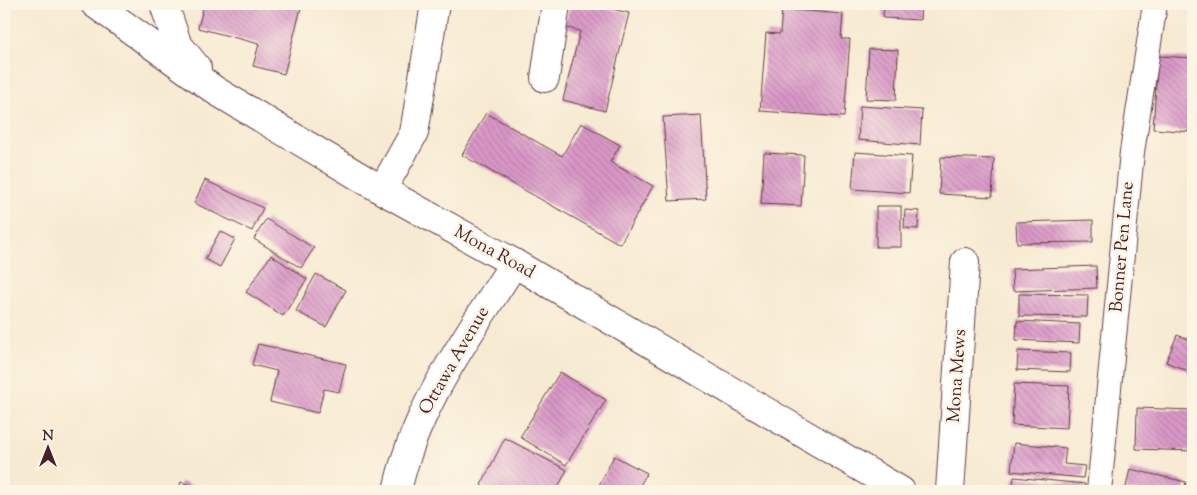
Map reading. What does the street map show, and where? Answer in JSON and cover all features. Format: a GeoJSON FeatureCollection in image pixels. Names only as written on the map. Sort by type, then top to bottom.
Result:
{"type":"FeatureCollection","features":[{"type":"Feature","properties":{"kind":"street","name":"Mona Road"},"geometry":{"type":"LineString","coordinates":[[95,4],[216,91],[382,190],[514,263],[901,491]]}},
{"type":"Feature","properties":{"kind":"street"},"geometry":{"type":"LineString","coordinates":[[164,4],[178,43],[216,91]]}},
{"type":"Feature","properties":{"kind":"street"},"geometry":{"type":"LineString","coordinates":[[382,190],[414,133],[435,4]]}},
{"type":"Feature","properties":{"kind":"street"},"geometry":{"type":"LineString","coordinates":[[545,78],[556,4]]}},
{"type":"Feature","properties":{"kind":"street","name":"Bonner Pen Lane"},"geometry":{"type":"LineString","coordinates":[[1100,491],[1132,152],[1155,4]]}},
{"type":"Feature","properties":{"kind":"street","name":"Mona Mews"},"geometry":{"type":"LineString","coordinates":[[950,491],[965,262]]}},
{"type":"Feature","properties":{"kind":"street","name":"Ottawa Avenue"},"geometry":{"type":"LineString","coordinates":[[397,491],[403,462],[428,402],[514,263]]}},
{"type":"Feature","properties":{"kind":"building"},"geometry":{"type":"Polygon","coordinates":[[[204,4],[302,4],[284,74],[253,66],[259,44],[198,28],[204,4]]]}},
{"type":"Feature","properties":{"kind":"building"},"geometry":{"type":"Polygon","coordinates":[[[570,4],[586,7],[587,4],[592,4],[629,13],[605,111],[563,100],[580,31],[564,27],[570,4]]]}},
{"type":"Feature","properties":{"kind":"building"},"geometry":{"type":"Polygon","coordinates":[[[884,4],[921,4],[920,20],[883,18],[884,4]]]}},
{"type":"Feature","properties":{"kind":"building"},"geometry":{"type":"Polygon","coordinates":[[[782,9],[843,14],[841,39],[850,39],[844,117],[760,111],[766,33],[780,34],[782,9]]]}},
{"type":"Feature","properties":{"kind":"building"},"geometry":{"type":"Polygon","coordinates":[[[869,49],[898,50],[896,100],[866,99],[869,49]]]}},
{"type":"Feature","properties":{"kind":"building"},"geometry":{"type":"Polygon","coordinates":[[[1158,56],[1193,58],[1193,132],[1153,129],[1158,56]]]}},
{"type":"Feature","properties":{"kind":"building"},"geometry":{"type":"Polygon","coordinates":[[[860,106],[922,110],[920,145],[858,140],[860,106]]]}},
{"type":"Feature","properties":{"kind":"building"},"geometry":{"type":"Polygon","coordinates":[[[486,113],[562,156],[581,123],[620,145],[610,162],[653,186],[620,244],[462,155],[486,113]]]}},
{"type":"Feature","properties":{"kind":"building"},"geometry":{"type":"Polygon","coordinates":[[[701,115],[706,199],[669,201],[663,117],[701,115]]]}},
{"type":"Feature","properties":{"kind":"building"},"geometry":{"type":"Polygon","coordinates":[[[855,152],[912,156],[909,193],[852,189],[855,152]]]}},
{"type":"Feature","properties":{"kind":"building"},"geometry":{"type":"Polygon","coordinates":[[[764,153],[804,155],[801,206],[761,204],[764,153]]]}},
{"type":"Feature","properties":{"kind":"building"},"geometry":{"type":"Polygon","coordinates":[[[941,157],[994,159],[992,197],[939,194],[941,157]]]}},
{"type":"Feature","properties":{"kind":"building"},"geometry":{"type":"Polygon","coordinates":[[[205,180],[263,208],[252,231],[194,203],[205,180]]]}},
{"type":"Feature","properties":{"kind":"building"},"geometry":{"type":"Polygon","coordinates":[[[876,206],[901,206],[901,247],[876,247],[876,206]]]}},
{"type":"Feature","properties":{"kind":"building"},"geometry":{"type":"Polygon","coordinates":[[[905,210],[919,211],[918,229],[904,228],[905,210]]]}},
{"type":"Feature","properties":{"kind":"building"},"geometry":{"type":"Polygon","coordinates":[[[266,219],[314,248],[301,268],[254,239],[266,219]]]}},
{"type":"Feature","properties":{"kind":"building"},"geometry":{"type":"Polygon","coordinates":[[[1093,220],[1093,242],[1017,243],[1016,222],[1093,220]]]}},
{"type":"Feature","properties":{"kind":"building"},"geometry":{"type":"Polygon","coordinates":[[[220,231],[235,239],[220,267],[205,259],[220,231]]]}},
{"type":"Feature","properties":{"kind":"building"},"geometry":{"type":"Polygon","coordinates":[[[271,255],[307,279],[283,316],[246,292],[271,255]]]}},
{"type":"Feature","properties":{"kind":"building"},"geometry":{"type":"Polygon","coordinates":[[[1096,266],[1097,288],[1013,291],[1012,269],[1096,266]]]}},
{"type":"Feature","properties":{"kind":"building"},"geometry":{"type":"Polygon","coordinates":[[[316,274],[346,290],[326,327],[296,311],[316,274]]]}},
{"type":"Feature","properties":{"kind":"building"},"geometry":{"type":"Polygon","coordinates":[[[1019,294],[1088,295],[1087,317],[1019,316],[1019,294]]]}},
{"type":"Feature","properties":{"kind":"building"},"geometry":{"type":"Polygon","coordinates":[[[1017,321],[1080,324],[1079,343],[1016,340],[1017,321]]]}},
{"type":"Feature","properties":{"kind":"building"},"geometry":{"type":"Polygon","coordinates":[[[1177,335],[1193,341],[1193,373],[1166,362],[1177,335]]]}},
{"type":"Feature","properties":{"kind":"building"},"geometry":{"type":"Polygon","coordinates":[[[258,344],[346,364],[339,392],[324,389],[318,413],[270,402],[277,371],[252,365],[258,344]]]}},
{"type":"Feature","properties":{"kind":"building"},"geometry":{"type":"Polygon","coordinates":[[[1018,351],[1071,353],[1070,372],[1017,370],[1018,351]]]}},
{"type":"Feature","properties":{"kind":"building"},"geometry":{"type":"Polygon","coordinates":[[[560,372],[606,400],[566,465],[520,437],[560,372]]]}},
{"type":"Feature","properties":{"kind":"building"},"geometry":{"type":"Polygon","coordinates":[[[1014,384],[1069,386],[1067,428],[1012,425],[1014,384]]]}},
{"type":"Feature","properties":{"kind":"building"},"geometry":{"type":"Polygon","coordinates":[[[1137,408],[1193,410],[1193,451],[1136,449],[1137,408]]]}},
{"type":"Feature","properties":{"kind":"building"},"geometry":{"type":"Polygon","coordinates":[[[505,438],[567,470],[556,491],[485,491],[486,488],[481,485],[505,438]]]}},
{"type":"Feature","properties":{"kind":"building"},"geometry":{"type":"Polygon","coordinates":[[[1014,443],[1066,448],[1064,464],[1085,466],[1083,478],[1011,471],[1014,443]]]}},
{"type":"Feature","properties":{"kind":"building"},"geometry":{"type":"Polygon","coordinates":[[[614,456],[647,473],[637,491],[596,491],[614,456]]]}},
{"type":"Feature","properties":{"kind":"building"},"geometry":{"type":"Polygon","coordinates":[[[1130,469],[1186,482],[1184,491],[1125,491],[1130,469]]]}},
{"type":"Feature","properties":{"kind":"building"},"geometry":{"type":"Polygon","coordinates":[[[1014,477],[1085,484],[1084,491],[1012,491],[1014,477]]]}},
{"type":"Feature","properties":{"kind":"building"},"geometry":{"type":"Polygon","coordinates":[[[181,482],[209,491],[178,491],[181,482]]]}}]}
